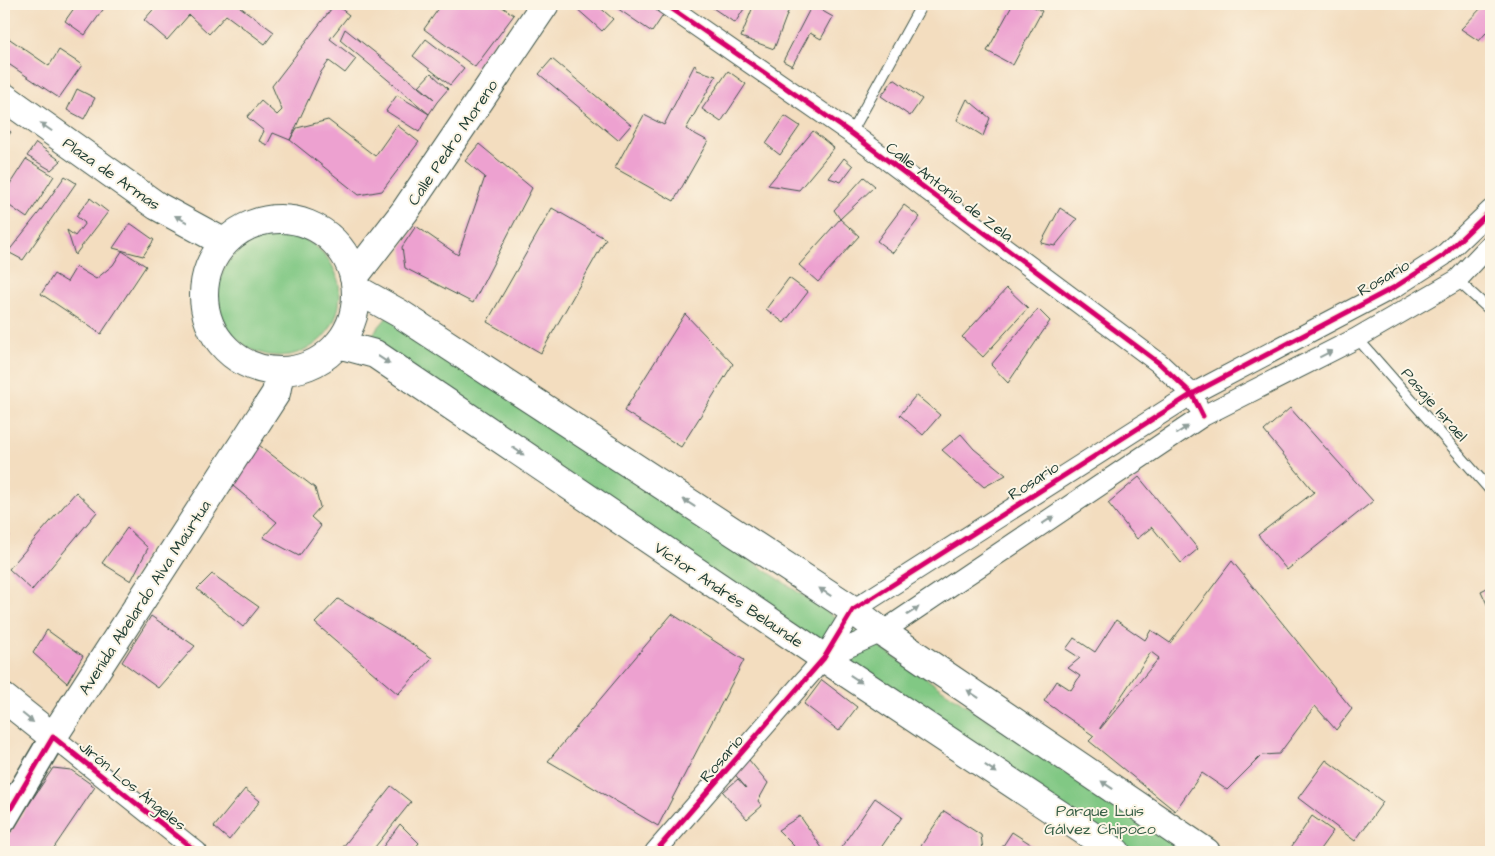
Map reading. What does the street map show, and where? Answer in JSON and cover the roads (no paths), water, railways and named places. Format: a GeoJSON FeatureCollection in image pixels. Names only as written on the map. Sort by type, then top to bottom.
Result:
{"type":"FeatureCollection","features":[{"type":"Feature","properties":{"kind":"main road","name":"Calle Pedro Moreno"},"geometry":{"type":"LineString","coordinates":[[355,283],[545,4]]}},
{"type":"Feature","properties":{"kind":"main road","name":"Plaza de Armas"},"geometry":{"type":"LineString","coordinates":[[4,97],[157,206],[223,242]]}},
{"type":"Feature","properties":{"kind":"main road"},"geometry":{"type":"LineString","coordinates":[[288,218],[310,224],[331,236],[345,255],[355,283],[355,308],[349,327],[338,344],[322,359],[302,368],[280,372],[255,368],[232,356],[215,337],[205,314],[203,288],[210,264],[223,242],[242,228],[264,219],[288,218]]}},
{"type":"Feature","properties":{"kind":"main road"},"geometry":{"type":"LineString","coordinates":[[355,283],[853,610],[882,632],[1206,852]]}},
{"type":"Feature","properties":{"kind":"main road","name":"Víctor Andrés Belaunde"},"geometry":{"type":"LineString","coordinates":[[338,344],[375,354],[824,658],[1116,852]]}},
{"type":"Feature","properties":{"kind":"main road","name":"Avenida Abelardo Alva Maúrtua"},"geometry":{"type":"LineString","coordinates":[[53,737],[276,393],[280,372]]}},
{"type":"Feature","properties":{"kind":"main road","name":"Jirón Los Ángeles"},"geometry":{"type":"LineString","coordinates":[[4,698],[53,737]]}},
{"type":"Feature","properties":{"kind":"street","name":"Calle Antonio de Zela"},"geometry":{"type":"LineString","coordinates":[[665,4],[851,133],[1159,363],[1192,394],[1203,416]]}},
{"type":"Feature","properties":{"kind":"street","name":"Rosario"},"geometry":{"type":"LineString","coordinates":[[655,852],[824,658],[853,610],[1192,394],[1395,287],[1443,256],[1491,210]]}},
{"type":"Feature","properties":{"kind":"street","name":"Rosario"},"geometry":{"type":"LineString","coordinates":[[824,658],[882,632],[1203,416],[1357,338],[1457,280],[1491,244]]}},
{"type":"Feature","properties":{"kind":"street","name":"Avenida Abelardo Alva Maúrtua"},"geometry":{"type":"LineString","coordinates":[[4,820],[53,737]]}},
{"type":"Feature","properties":{"kind":"street","name":"Jirón Los Ángeles"},"geometry":{"type":"LineString","coordinates":[[53,737],[197,852]]}},
{"type":"Feature","properties":{"kind":"lane"},"geometry":{"type":"LineString","coordinates":[[851,133],[922,4]]}},
{"type":"Feature","properties":{"kind":"lane"},"geometry":{"type":"LineString","coordinates":[[1457,280],[1491,311]]}},
{"type":"Feature","properties":{"kind":"lane","name":"Pasaje Israel"},"geometry":{"type":"LineString","coordinates":[[1357,338],[1491,491]]}},
{"type":"Feature","properties":{"kind":"park label","name":"Parque Luis Gálvez Chipoco"},"geometry":{"type":"Point","coordinates":[1100,819]}}]}
